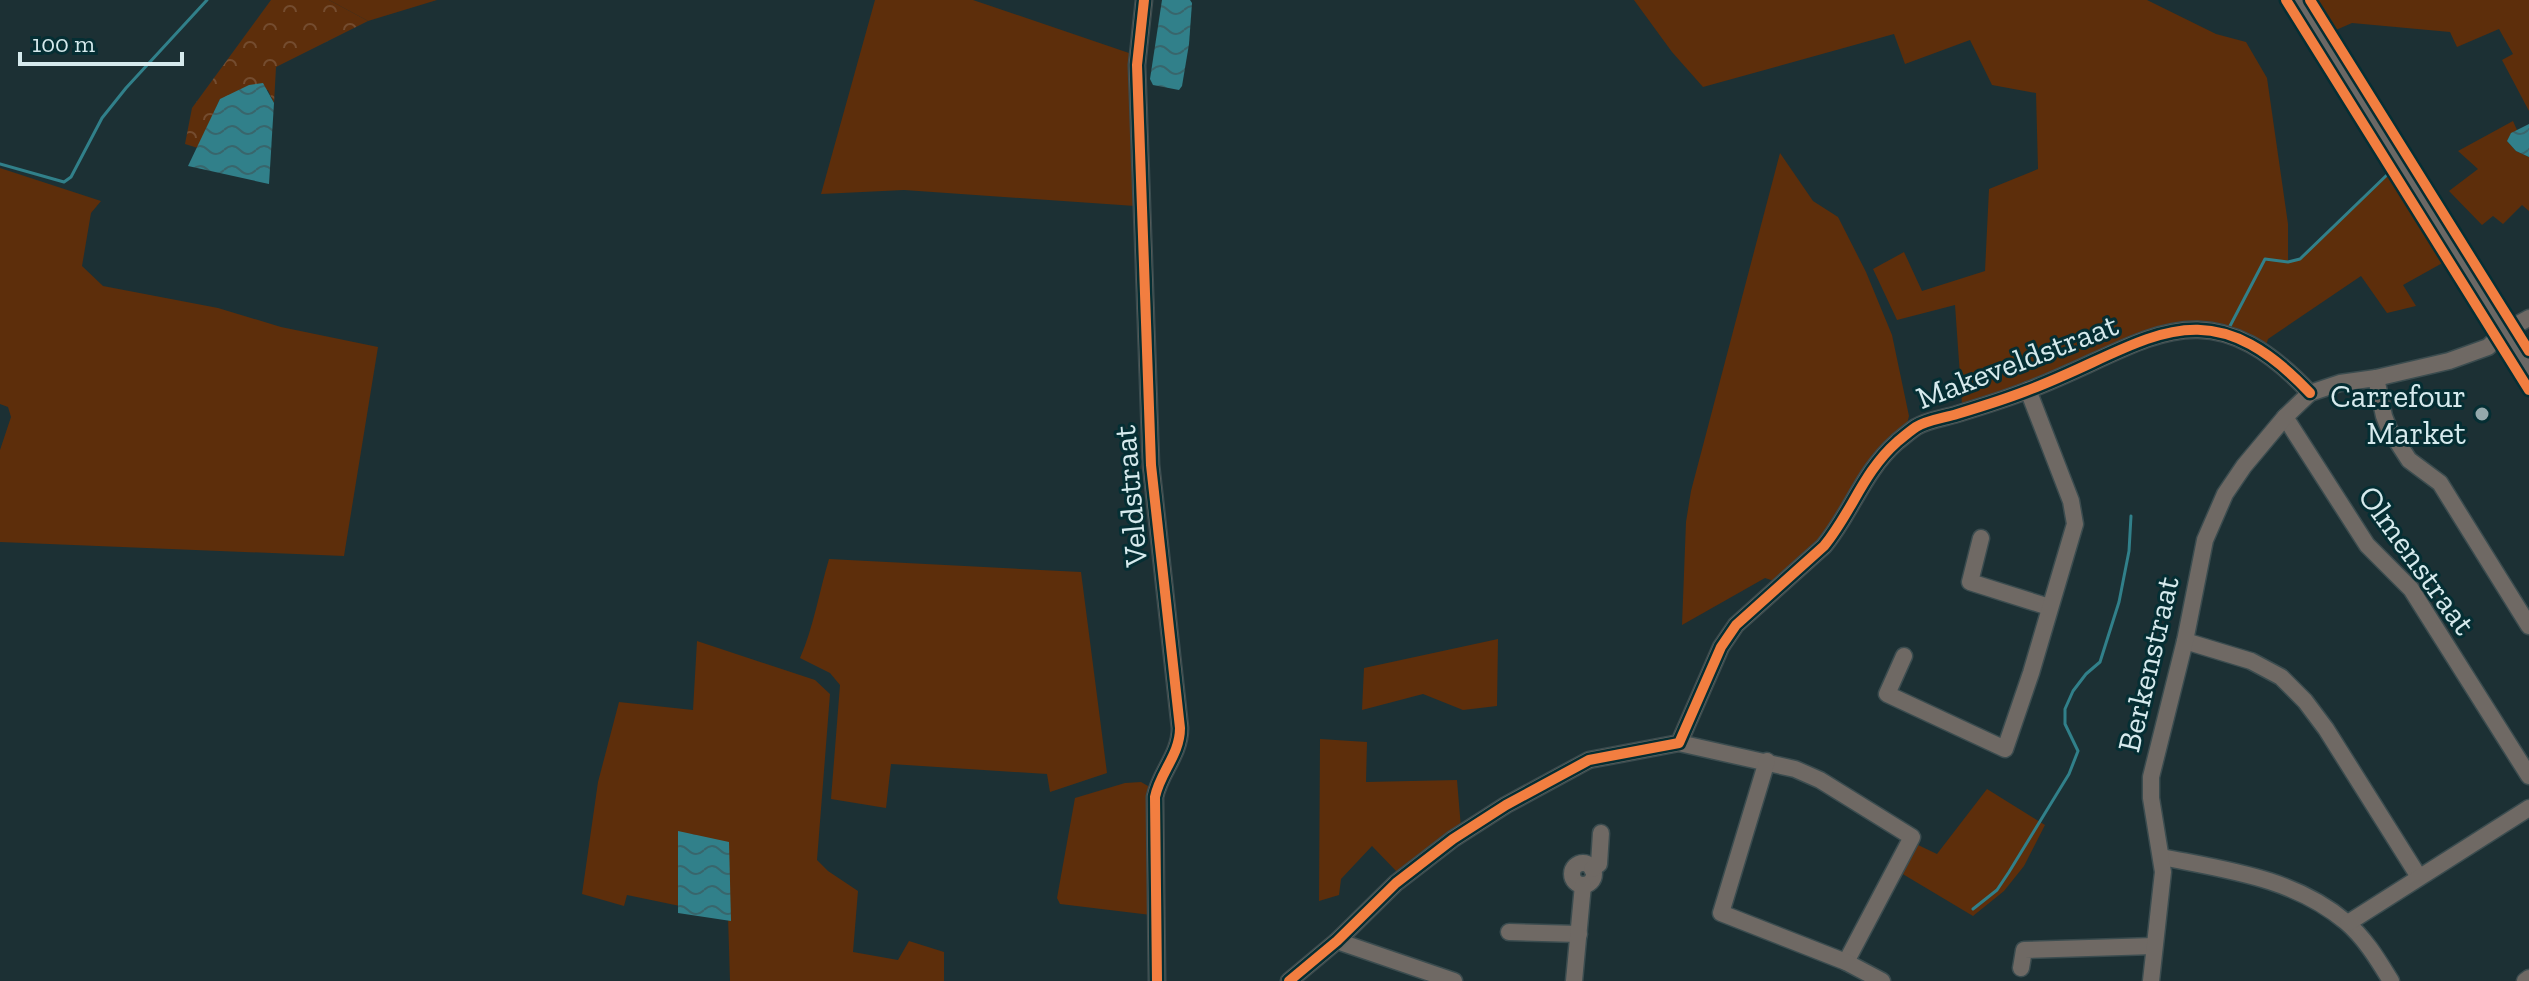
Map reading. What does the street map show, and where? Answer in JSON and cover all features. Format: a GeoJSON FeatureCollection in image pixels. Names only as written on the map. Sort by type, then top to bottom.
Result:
{"type":"FeatureCollection","features":[{"type":"Feature","properties":{"kind":"main road"},"geometry":{"type":"LineString","coordinates":[[2298,0],[2529,370]]}},
{"type":"Feature","properties":{"kind":"street","name":"Veldstraat"},"geometry":{"type":"LineString","coordinates":[[1144,0],[1137,65],[1151,465],[1180,728],[1178,749],[1160,779],[1155,797],[1157,981]]}},
{"type":"Feature","properties":{"kind":"street"},"geometry":{"type":"LineString","coordinates":[[2310,393],[2340,383],[2449,361],[2488,347],[2505,331],[2529,318]]}},
{"type":"Feature","properties":{"kind":"street","name":"Makeveldstraat"},"geometry":{"type":"LineString","coordinates":[[1679,743],[1721,647],[1736,625],[1824,546],[1836,532],[1864,480],[1896,443],[1918,425],[2028,390],[2149,338],[2200,329],[2240,339],[2291,373],[2310,393]]}},
{"type":"Feature","properties":{"kind":"street"},"geometry":{"type":"LineString","coordinates":[[2376,378],[2389,429],[2414,466],[2440,483],[2529,626]]}},
{"type":"Feature","properties":{"kind":"street"},"geometry":{"type":"LineString","coordinates":[[1904,656],[1887,694],[2005,749],[2075,524],[2071,501],[2028,390]]}},
{"type":"Feature","properties":{"kind":"street","name":"Berkenstraat"},"geometry":{"type":"LineString","coordinates":[[2151,981],[2162,857],[2151,798],[2151,777],[2185,641],[2205,540],[2225,494],[2244,466],[2285,417],[2310,393]]}},
{"type":"Feature","properties":{"kind":"street","name":"Olmenstraat"},"geometry":{"type":"LineString","coordinates":[[2285,417],[2367,545],[2411,589],[2529,776]]}},
{"type":"Feature","properties":{"kind":"street"},"geometry":{"type":"LineString","coordinates":[[1981,538],[1970,582],[2049,607]]}},
{"type":"Feature","properties":{"kind":"street"},"geometry":{"type":"LineString","coordinates":[[2185,641],[2251,661],[2281,677],[2305,701],[2326,729],[2419,877]]}},
{"type":"Feature","properties":{"kind":"street"},"geometry":{"type":"LineString","coordinates":[[1289,981],[1337,941],[1396,883],[1453,839],[1506,805],[1589,760],[1679,743],[1795,769],[1820,780],[1912,837],[1846,962]]}},
{"type":"Feature","properties":{"kind":"street"},"geometry":{"type":"LineString","coordinates":[[1767,761],[1721,913],[1846,962],[1882,981]]}},
{"type":"Feature","properties":{"kind":"street"},"geometry":{"type":"LineString","coordinates":[[2348,923],[2529,808]]}},
{"type":"Feature","properties":{"kind":"street"},"geometry":{"type":"LineString","coordinates":[[1574,981],[1583,885],[1574,880],[1573,869],[1581,863],[1592,869],[1599,864],[1601,833]]}},
{"type":"Feature","properties":{"kind":"street"},"geometry":{"type":"LineString","coordinates":[[2162,857],[2281,883],[2307,895],[2348,923],[2368,945],[2391,981]]}},
{"type":"Feature","properties":{"kind":"street"},"geometry":{"type":"LineString","coordinates":[[1509,932],[1579,934]]}},
{"type":"Feature","properties":{"kind":"street"},"geometry":{"type":"LineString","coordinates":[[1337,941],[1454,981]]}},
{"type":"Feature","properties":{"kind":"street"},"geometry":{"type":"LineString","coordinates":[[2021,968],[2024,950],[2154,946]]}},
{"type":"Feature","properties":{"kind":"green space"},"geometry":{"type":"Polygon","coordinates":[[[271,0],[329,0],[368,21],[276,67],[274,103],[268,90],[220,99],[198,148],[185,144],[192,108],[271,0]]]}},
{"type":"Feature","properties":{"kind":"green space"},"geometry":{"type":"Polygon","coordinates":[[[329,0],[437,0],[368,21],[329,0]]]}},
{"type":"Feature","properties":{"kind":"green space"},"geometry":{"type":"Polygon","coordinates":[[[875,0],[973,0],[1129,53],[1135,206],[904,190],[821,194],[875,0]]]}},
{"type":"Feature","properties":{"kind":"green space"},"geometry":{"type":"Polygon","coordinates":[[[1634,0],[2147,0],[2216,34],[2246,42],[2267,78],[2288,224],[2288,261],[2300,259],[2390,172],[2446,261],[2403,285],[2416,306],[2387,313],[2361,276],[2268,339],[2265,349],[2205,326],[2161,327],[2013,389],[1962,404],[1955,305],[1897,320],[1873,269],[1904,252],[1922,291],[1985,271],[1989,189],[2038,169],[2036,93],[1992,85],[1970,40],[1905,64],[1894,34],[1703,87],[1672,52],[1634,0]]]}},
{"type":"Feature","properties":{"kind":"green space"},"geometry":{"type":"Polygon","coordinates":[[[2308,0],[2529,0],[2529,111],[2502,60],[2513,54],[2499,29],[2457,47],[2450,32],[2352,23],[2329,33],[2308,0]]]}},
{"type":"Feature","properties":{"kind":"green space"},"geometry":{"type":"Polygon","coordinates":[[[2513,121],[2517,130],[2507,141],[2516,151],[2529,157],[2529,211],[2522,205],[2503,224],[2493,216],[2482,225],[2449,191],[2478,169],[2458,151],[2513,121]]]}},
{"type":"Feature","properties":{"kind":"green space"},"geometry":{"type":"Polygon","coordinates":[[[1780,153],[1813,201],[1838,217],[1866,272],[1892,335],[1909,416],[1906,428],[1830,531],[1777,582],[1765,578],[1682,625],[1686,522],[1691,491],[1780,153]]]}},
{"type":"Feature","properties":{"kind":"green space"},"geometry":{"type":"Polygon","coordinates":[[[0,168],[101,201],[91,213],[82,266],[103,286],[218,308],[281,327],[378,347],[344,556],[0,542],[0,450],[11,417],[8,407],[0,404],[0,168]]]}},
{"type":"Feature","properties":{"kind":"green space"},"geometry":{"type":"Polygon","coordinates":[[[829,559],[1081,572],[1107,773],[1050,792],[1047,774],[891,764],[886,808],[831,799],[840,685],[830,673],[800,658],[829,559]]]}},
{"type":"Feature","properties":{"kind":"green space"},"geometry":{"type":"Polygon","coordinates":[[[1498,639],[1497,706],[1463,710],[1423,694],[1362,710],[1364,668],[1498,639]]]}},
{"type":"Feature","properties":{"kind":"green space"},"geometry":{"type":"Polygon","coordinates":[[[697,641],[815,680],[830,694],[817,860],[858,891],[853,952],[898,960],[909,941],[944,952],[944,981],[730,981],[728,916],[627,895],[624,906],[582,894],[598,782],[619,702],[693,710],[697,641]]]}},
{"type":"Feature","properties":{"kind":"green space"},"geometry":{"type":"Polygon","coordinates":[[[1320,739],[1367,742],[1366,782],[1457,780],[1461,828],[1400,875],[1372,846],[1341,879],[1339,895],[1319,901],[1320,739]]]}},
{"type":"Feature","properties":{"kind":"green space"},"geometry":{"type":"Polygon","coordinates":[[[1141,782],[1148,786],[1150,794],[1151,915],[1060,904],[1057,898],[1075,798],[1125,783],[1141,782]]]}},
{"type":"Feature","properties":{"kind":"green space"},"geometry":{"type":"Polygon","coordinates":[[[1987,789],[2045,825],[2024,866],[2004,891],[1973,916],[1901,873],[1918,845],[1937,854],[1987,789]]]}},
{"type":"Feature","properties":{"kind":"water"},"geometry":{"type":"Polygon","coordinates":[[[1162,0],[1190,0],[1192,3],[1189,44],[1179,90],[1153,85],[1150,79],[1162,0]]]}},
{"type":"Feature","properties":{"kind":"water"},"geometry":{"type":"Polygon","coordinates":[[[263,83],[274,103],[269,184],[188,166],[220,99],[249,85],[263,83]]]}},
{"type":"Feature","properties":{"kind":"water"},"geometry":{"type":"Polygon","coordinates":[[[2529,124],[2529,157],[2516,151],[2507,141],[2511,133],[2529,124]]]}},
{"type":"Feature","properties":{"kind":"water"},"geometry":{"type":"Polygon","coordinates":[[[678,831],[729,842],[731,921],[678,913],[678,831]]]}},
{"type":"Feature","properties":{"kind":"waterway"},"geometry":{"type":"LineString","coordinates":[[0,164],[64,182],[71,177],[102,118],[207,0]]}},
{"type":"Feature","properties":{"kind":"waterway"},"geometry":{"type":"LineString","coordinates":[[2229,328],[2265,259],[2288,262],[2300,259],[2390,172]]}},
{"type":"Feature","properties":{"kind":"waterway"},"geometry":{"type":"LineString","coordinates":[[1973,909],[1997,890],[2069,774],[2078,751],[2065,724],[2065,709],[2073,691],[2100,662],[2119,602],[2129,551],[2131,516]]}},
{"type":"Feature","properties":{"kind":"cycle path"},"geometry":{"type":"LineString","coordinates":[[1144,0],[1137,65],[1151,465],[1180,728],[1177,747],[1155,797],[1157,981]]}},
{"type":"Feature","properties":{"kind":"cycle path"},"geometry":{"type":"LineString","coordinates":[[2286,0],[2529,390]]}},
{"type":"Feature","properties":{"kind":"cycle path"},"geometry":{"type":"LineString","coordinates":[[2310,0],[2529,351]]}},
{"type":"Feature","properties":{"kind":"cycle path"},"geometry":{"type":"LineString","coordinates":[[1289,981],[1337,941],[1396,883],[1453,839],[1506,805],[1589,760],[1679,743],[1721,647],[1736,625],[1824,546],[1875,466],[1916,427],[2017,394],[2139,342],[2171,332],[2203,330],[2236,338],[2271,358],[2310,393]]}},
{"type":"Feature","properties":{"kind":"place","name":"Carrefour Market"},"geometry":{"type":"Point","coordinates":[2482,414]}}]}
